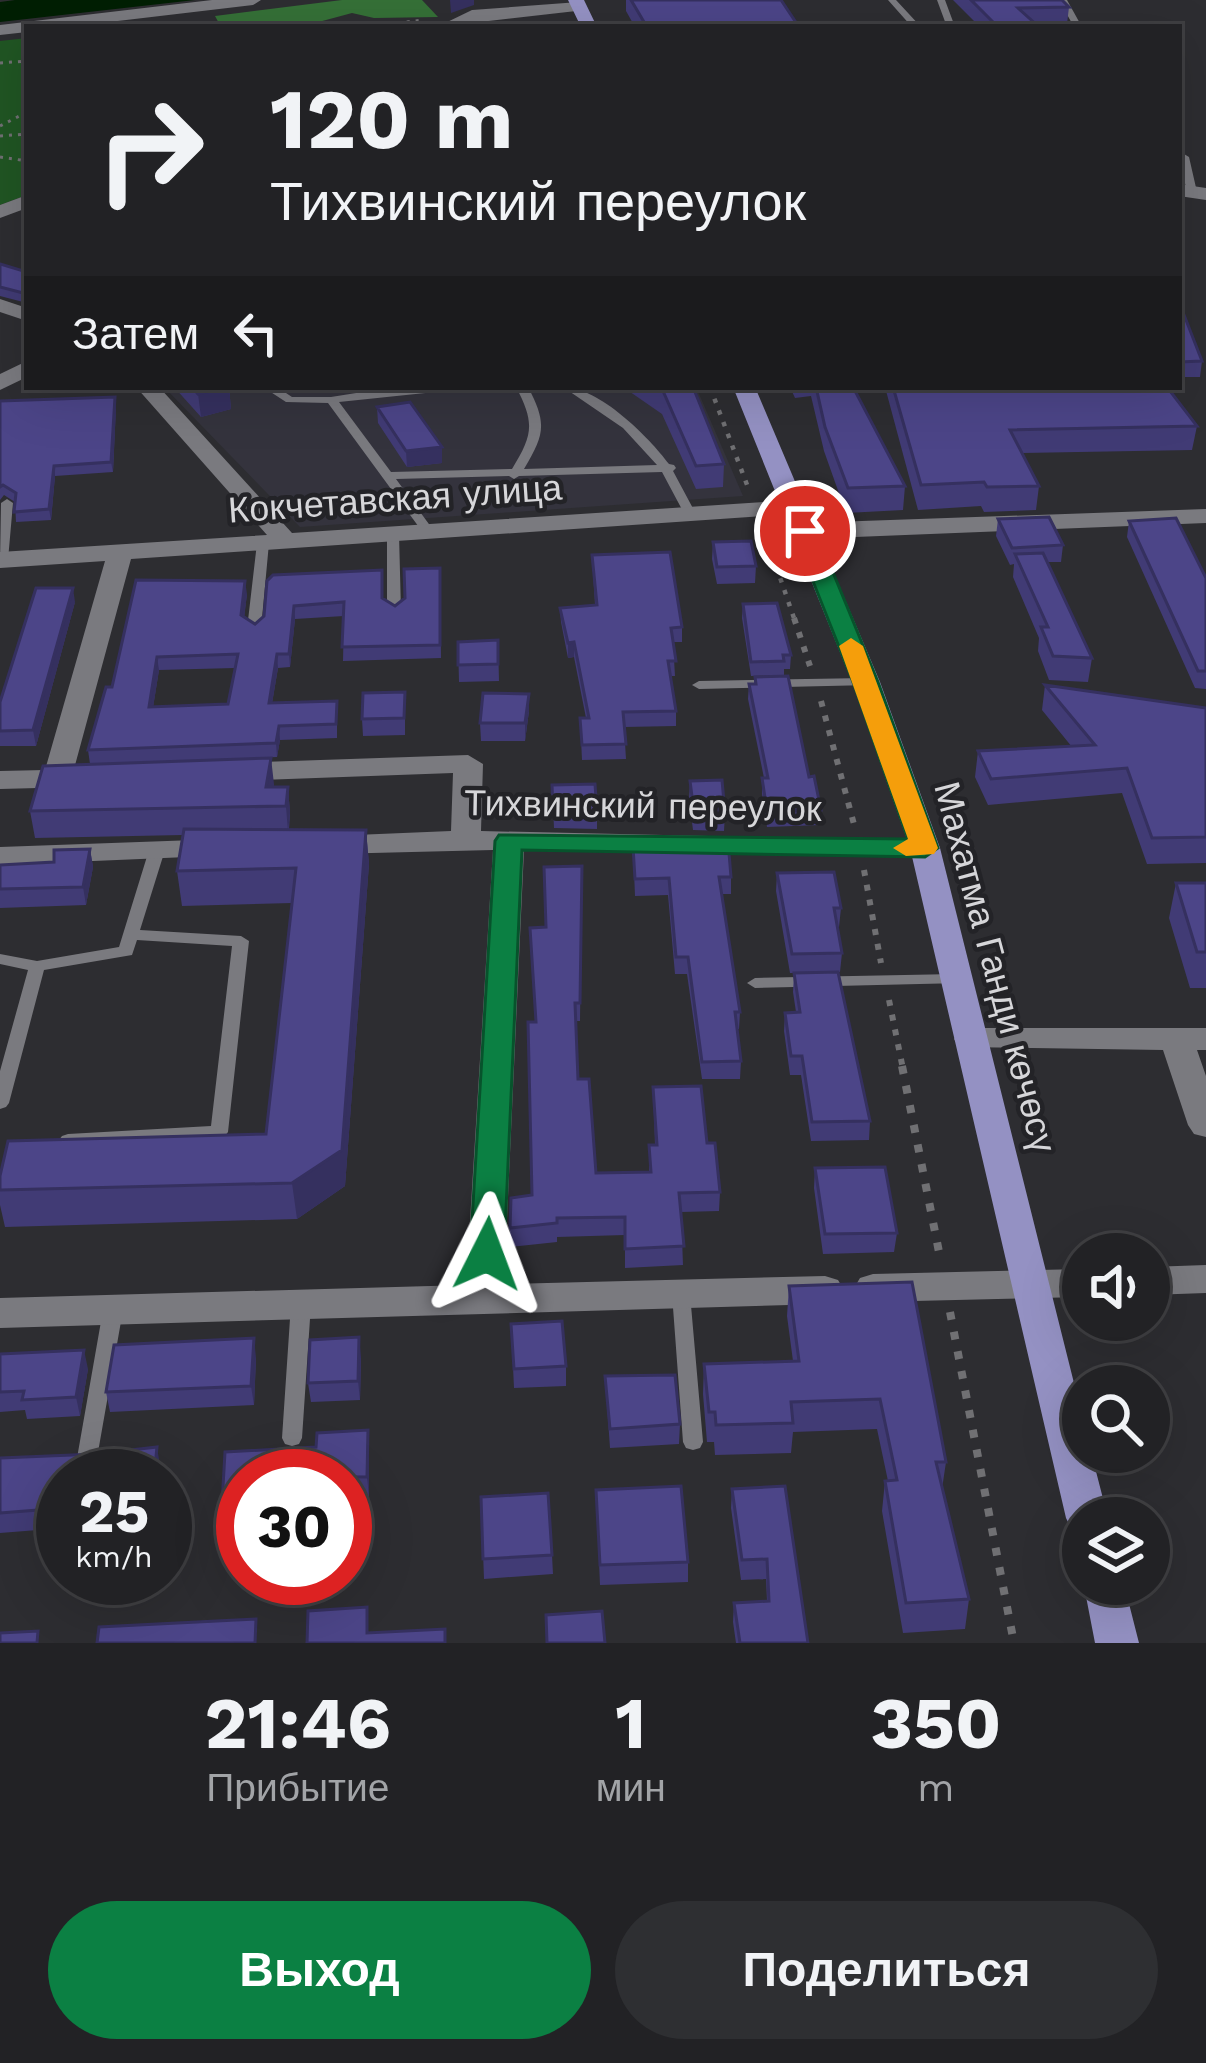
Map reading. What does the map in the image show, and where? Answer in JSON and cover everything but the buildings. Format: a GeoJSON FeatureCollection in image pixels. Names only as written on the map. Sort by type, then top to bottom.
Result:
{"type":"FeatureCollection","features":[{"type":"Feature","properties":{"kind":"main road","name":"Махатма Ганди көчөсү"},"geometry":{"type":"LineString","coordinates":[[745,390],[866,682],[925,848],[1082,1497]]}},
{"type":"Feature","properties":{"kind":"main road"},"geometry":{"type":"LineString","coordinates":[[1108,1605],[1118,1643]]}},
{"type":"Feature","properties":{"kind":"street"},"geometry":{"type":"LineString","coordinates":[[51,24],[253,0]]}},
{"type":"Feature","properties":{"kind":"street"},"geometry":{"type":"LineString","coordinates":[[451,24],[472,14],[578,4]]}},
{"type":"Feature","properties":{"kind":"street"},"geometry":{"type":"LineString","coordinates":[[148,390],[274,542]]}},
{"type":"Feature","properties":{"kind":"street","name":"Кокчетавская улица"},"geometry":{"type":"LineString","coordinates":[[1,560],[757,509],[799,519],[1206,516]]}},
{"type":"Feature","properties":{"kind":"street"},"geometry":{"type":"LineString","coordinates":[[57,778],[120,552]]}},
{"type":"Feature","properties":{"kind":"street"},"geometry":{"type":"LineString","coordinates":[[194,774],[468,764],[466,840]]}},
{"type":"Feature","properties":{"kind":"street"},"geometry":{"type":"LineString","coordinates":[[0,780],[103,777]]}},
{"type":"Feature","properties":{"kind":"street","name":"Тихвинский переулок"},"geometry":{"type":"LineString","coordinates":[[300,846],[466,840],[925,848]]}},
{"type":"Feature","properties":{"kind":"street"},"geometry":{"type":"LineString","coordinates":[[484,1300],[508,841]]}},
{"type":"Feature","properties":{"kind":"street"},"geometry":{"type":"LineString","coordinates":[[0,856],[252,847]]}},
{"type":"Feature","properties":{"kind":"street"},"geometry":{"type":"LineString","coordinates":[[971,1039],[1191,1039],[1206,1125]]}},
{"type":"Feature","properties":{"kind":"street"},"geometry":{"type":"LineString","coordinates":[[1170,1281],[1206,1280]]}},
{"type":"Feature","properties":{"kind":"street"},"geometry":{"type":"LineString","coordinates":[[0,1313],[1062,1283]]}},
{"type":"Feature","properties":{"kind":"lane"},"geometry":{"type":"LineString","coordinates":[[892,0],[914,24]]}},
{"type":"Feature","properties":{"kind":"lane"},"geometry":{"type":"LineString","coordinates":[[1184,157],[1192,192]]}},
{"type":"Feature","properties":{"kind":"lane"},"geometry":{"type":"LineString","coordinates":[[273,390],[282,398],[332,400],[394,390]]}},
{"type":"Feature","properties":{"kind":"lane"},"geometry":{"type":"LineString","coordinates":[[514,476],[539,431],[540,418],[524,390]]}},
{"type":"Feature","properties":{"kind":"lane"},"geometry":{"type":"LineString","coordinates":[[573,390],[610,412],[670,468],[690,514]]}},
{"type":"Feature","properties":{"kind":"lane"},"geometry":{"type":"LineString","coordinates":[[332,400],[428,532]]}},
{"type":"Feature","properties":{"kind":"lane"},"geometry":{"type":"LineString","coordinates":[[387,476],[670,468]]}},
{"type":"Feature","properties":{"kind":"lane"},"geometry":{"type":"LineString","coordinates":[[1,560],[7,503]]}},
{"type":"Feature","properties":{"kind":"lane"},"geometry":{"type":"LineString","coordinates":[[393,534],[394,610]]}},
{"type":"Feature","properties":{"kind":"lane"},"geometry":{"type":"LineString","coordinates":[[254,629],[274,542]]}},
{"type":"Feature","properties":{"kind":"lane"},"geometry":{"type":"LineString","coordinates":[[699,685],[866,682]]}},
{"type":"Feature","properties":{"kind":"lane"},"geometry":{"type":"LineString","coordinates":[[0,959],[37,966],[126,951],[158,850]]}},
{"type":"Feature","properties":{"kind":"lane"},"geometry":{"type":"LineString","coordinates":[[44,1141],[219,1132],[241,941],[131,935]]}},
{"type":"Feature","properties":{"kind":"lane"},"geometry":{"type":"LineString","coordinates":[[0,1103],[37,966]]}},
{"type":"Feature","properties":{"kind":"lane"},"geometry":{"type":"LineString","coordinates":[[755,982],[956,979]]}},
{"type":"Feature","properties":{"kind":"lane"},"geometry":{"type":"LineString","coordinates":[[681,1294],[693,1442]]}},
{"type":"Feature","properties":{"kind":"lane"},"geometry":{"type":"LineString","coordinates":[[292,1438],[302,1304]]}},
{"type":"Feature","properties":{"kind":"lane"},"geometry":{"type":"LineString","coordinates":[[89,1449],[113,1310]]}},
{"type":"Feature","properties":{"kind":"path"},"geometry":{"type":"LineString","coordinates":[[390,24],[427,20]]}},
{"type":"Feature","properties":{"kind":"path"},"geometry":{"type":"LineString","coordinates":[[711,390],[816,683],[860,847],[1014,1643]]}},
{"type":"Feature","properties":{"kind":"shaded area"},"geometry":{"type":"Polygon","coordinates":[[[195,0],[0,22],[0,2],[195,0]]]}},
{"type":"Feature","properties":{"kind":"shaded area"},"geometry":{"type":"Polygon","coordinates":[[[167,390],[697,390],[743,496],[300,527],[167,390]]]}},
{"type":"Feature","properties":{"kind":"green space"},"geometry":{"type":"Polygon","coordinates":[[[342,0],[422,0],[438,17],[374,18],[352,13],[311,24],[219,24],[215,16],[342,0]]]}},
{"type":"Feature","properties":{"kind":"green space"},"geometry":{"type":"Polygon","coordinates":[[[24,38],[24,196],[0,205],[0,41],[24,38]]]}},
{"type":"Feature","properties":{"kind":"slow traffic"},"geometry":{"type":"LineString","coordinates":[[851,646],[925,848],[906,848]]}},
{"type":"Feature","properties":{"kind":"route"},"geometry":{"type":"LineString","coordinates":[[487,1254],[508,841],[925,848],[805,531]]}}]}
